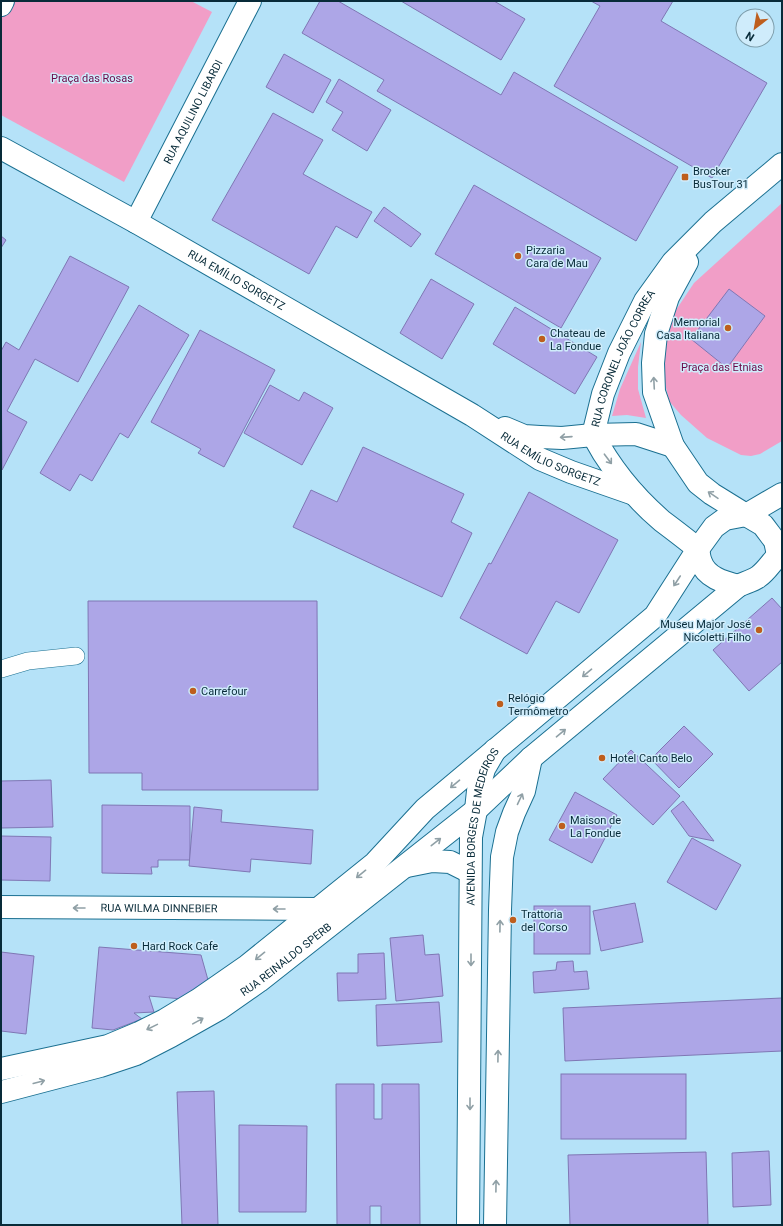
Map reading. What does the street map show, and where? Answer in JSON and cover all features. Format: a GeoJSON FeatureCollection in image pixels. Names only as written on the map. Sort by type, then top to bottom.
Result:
{"type":"FeatureCollection","features":[{"type":"Feature","properties":{"kind":"main road"},"geometry":{"type":"LineString","coordinates":[[1,5],[3,1]]}},
{"type":"Feature","properties":{"kind":"main road","name":"RUA AQUILINO LIBARDI"},"geometry":{"type":"LineString","coordinates":[[136,222],[247,2]]}},
{"type":"Feature","properties":{"kind":"main road","name":"RUA EMÍLIO SORGETZ"},"geometry":{"type":"LineString","coordinates":[[1,148],[136,222],[472,415],[540,459],[571,472],[634,494]]}},
{"type":"Feature","properties":{"kind":"main road","name":"RUA CORONEL JOÃO CORREA"},"geometry":{"type":"LineString","coordinates":[[698,549],[661,520],[634,494],[601,450],[593,435],[603,394],[620,352],[645,301],[673,262],[713,222],[782,164]]}},
{"type":"Feature","properties":{"kind":"main road","name":"RUA CORONEL JOÃO CORREA"},"geometry":{"type":"LineString","coordinates":[[713,222],[684,265],[668,296],[656,334],[653,363],[654,392],[673,446],[698,483],[712,494],[746,515]]}},
{"type":"Feature","properties":{"kind":"main road","name":"RUA EMÍLIO SORGETZ"},"geometry":{"type":"LineString","coordinates":[[472,415],[524,436],[562,438],[593,435],[636,434],[673,446]]}},
{"type":"Feature","properties":{"kind":"main road","name":"AVENIDA BORGES DE MEDEIROS"},"geometry":{"type":"LineString","coordinates":[[468,1225],[471,837],[478,791],[484,770],[495,750],[654,616],[714,527],[725,519],[746,515],[782,494]]}},
{"type":"Feature","properties":{"kind":"main road"},"geometry":{"type":"LineString","coordinates":[[530,758],[738,586],[758,578],[781,555],[775,541],[763,524],[746,515]]}},
{"type":"Feature","properties":{"kind":"main road"},"geometry":{"type":"LineString","coordinates":[[698,549],[701,562],[709,574],[720,581],[738,586]]}},
{"type":"Feature","properties":{"kind":"main road","name":"RUA REINALDO SPERB"},"geometry":{"type":"LineString","coordinates":[[1,1069],[108,1046],[165,1020],[198,1000],[248,966],[375,863],[425,809],[495,750]]}},
{"type":"Feature","properties":{"kind":"main road","name":"AVENIDA BORGES DE MEDEIROS"},"geometry":{"type":"LineString","coordinates":[[495,1225],[502,857],[507,832],[524,791],[530,758]]}},
{"type":"Feature","properties":{"kind":"main road","name":"RUA REINALDO SPERB"},"geometry":{"type":"LineString","coordinates":[[1,1092],[100,1066],[136,1054],[212,1013],[259,981],[476,810],[530,758]]}},
{"type":"Feature","properties":{"kind":"main road"},"geometry":{"type":"LineString","coordinates":[[404,867],[432,861],[450,862],[470,872]]}},
{"type":"Feature","properties":{"kind":"main road","name":"RUA WILMA DINNEBIER"},"geometry":{"type":"LineString","coordinates":[[1,907],[318,909]]}},
{"type":"Feature","properties":{"kind":"lane"},"geometry":{"type":"LineString","coordinates":[[1,669],[28,661],[76,656]]}},
{"type":"Feature","properties":{"kind":"green space","name":"Praça das Rosas"},"geometry":{"type":"Polygon","coordinates":[[[8,1],[191,1],[212,12],[124,182],[1,115],[1,14],[8,1]]]}},
{"type":"Feature","properties":{"kind":"green space","name":"Praça das Etnias"},"geometry":{"type":"Polygon","coordinates":[[[782,203],[782,441],[760,454],[751,456],[741,455],[707,438],[681,415],[669,401],[662,370],[663,348],[670,319],[694,283],[782,203]]]}},
{"type":"Feature","properties":{"kind":"green space"},"geometry":{"type":"Polygon","coordinates":[[[641,342],[638,367],[638,389],[646,418],[627,415],[612,416],[620,389],[641,342]]]}},
{"type":"Feature","properties":{"kind":"building"},"geometry":{"type":"Polygon","coordinates":[[[320,1],[338,1],[501,95],[514,72],[678,167],[636,241],[377,91],[384,80],[302,33],[320,1]]]}},
{"type":"Feature","properties":{"kind":"building"},"geometry":{"type":"Polygon","coordinates":[[[401,1],[494,1],[525,19],[501,60],[401,1]]]}},
{"type":"Feature","properties":{"kind":"building"},"geometry":{"type":"Polygon","coordinates":[[[591,1],[673,1],[661,21],[767,83],[712,178],[554,86],[600,6],[591,1]]]}},
{"type":"Feature","properties":{"kind":"building"},"geometry":{"type":"Polygon","coordinates":[[[284,54],[331,80],[313,113],[266,87],[284,54]]]}},
{"type":"Feature","properties":{"kind":"building"},"geometry":{"type":"Polygon","coordinates":[[[339,79],[391,110],[367,151],[332,130],[343,112],[326,102],[339,79]]]}},
{"type":"Feature","properties":{"kind":"building"},"geometry":{"type":"Polygon","coordinates":[[[273,113],[323,140],[303,174],[372,212],[357,238],[336,226],[309,274],[212,220],[273,113]]]}},
{"type":"Feature","properties":{"kind":"building","name":"Pizzaria Cara de Mau"},"geometry":{"type":"Polygon","coordinates":[[[474,185],[601,258],[561,328],[435,254],[474,185]]]}},
{"type":"Feature","properties":{"kind":"building"},"geometry":{"type":"Polygon","coordinates":[[[384,207],[421,234],[411,247],[374,221],[384,207]]]}},
{"type":"Feature","properties":{"kind":"building"},"geometry":{"type":"Polygon","coordinates":[[[1,236],[6,240],[1,248],[1,236]]]}},
{"type":"Feature","properties":{"kind":"building"},"geometry":{"type":"Polygon","coordinates":[[[70,256],[129,287],[78,382],[35,359],[7,411],[27,422],[2,470],[1,351],[6,342],[19,350],[70,256]]]}},
{"type":"Feature","properties":{"kind":"building"},"geometry":{"type":"Polygon","coordinates":[[[431,279],[474,304],[442,359],[400,333],[431,279]]]}},
{"type":"Feature","properties":{"kind":"building","name":"Memorial Casa Italiana"},"geometry":{"type":"Polygon","coordinates":[[[729,289],[765,316],[727,368],[691,339],[729,289]]]}},
{"type":"Feature","properties":{"kind":"building"},"geometry":{"type":"Polygon","coordinates":[[[139,305],[189,335],[128,438],[120,433],[92,481],[80,474],[70,491],[40,473],[139,305]]]}},
{"type":"Feature","properties":{"kind":"building"},"geometry":{"type":"Polygon","coordinates":[[[515,307],[597,357],[575,394],[493,344],[515,307]]]}},
{"type":"Feature","properties":{"kind":"building"},"geometry":{"type":"Polygon","coordinates":[[[200,330],[275,370],[224,467],[198,453],[201,449],[151,422],[200,330]]]}},
{"type":"Feature","properties":{"kind":"building"},"geometry":{"type":"Polygon","coordinates":[[[270,385],[299,401],[304,392],[333,408],[302,465],[244,433],[270,385]]]}},
{"type":"Feature","properties":{"kind":"building"},"geometry":{"type":"Polygon","coordinates":[[[363,447],[464,494],[451,522],[472,533],[442,597],[293,527],[311,490],[337,502],[363,447]]]}},
{"type":"Feature","properties":{"kind":"building"},"geometry":{"type":"Polygon","coordinates":[[[529,492],[618,540],[579,613],[556,601],[527,654],[460,618],[489,563],[491,564],[529,492]]]}},
{"type":"Feature","properties":{"kind":"building","name":"Museu Major José Nicoletti Filho"},"geometry":{"type":"Polygon","coordinates":[[[772,598],[782,609],[782,662],[749,691],[713,650],[772,598]]]}},
{"type":"Feature","properties":{"kind":"building"},"geometry":{"type":"Polygon","coordinates":[[[88,601],[317,601],[318,790],[142,790],[142,773],[89,773],[88,601]]]}},
{"type":"Feature","properties":{"kind":"building"},"geometry":{"type":"Polygon","coordinates":[[[684,726],[713,754],[679,788],[651,759],[684,726]]]}},
{"type":"Feature","properties":{"kind":"building"},"geometry":{"type":"Polygon","coordinates":[[[631,750],[680,796],[653,825],[603,779],[631,750]]]}},
{"type":"Feature","properties":{"kind":"building"},"geometry":{"type":"Polygon","coordinates":[[[51,780],[53,827],[1,828],[1,781],[51,780]]]}},
{"type":"Feature","properties":{"kind":"building"},"geometry":{"type":"Polygon","coordinates":[[[575,792],[617,815],[592,863],[549,840],[575,792]]]}},
{"type":"Feature","properties":{"kind":"building"},"geometry":{"type":"Polygon","coordinates":[[[683,801],[714,841],[689,836],[671,811],[683,801]]]}},
{"type":"Feature","properties":{"kind":"building"},"geometry":{"type":"Polygon","coordinates":[[[102,805],[190,806],[190,860],[158,860],[158,867],[151,867],[152,874],[102,873],[102,805]]]}},
{"type":"Feature","properties":{"kind":"building"},"geometry":{"type":"Polygon","coordinates":[[[194,807],[222,810],[221,822],[313,830],[311,864],[251,859],[250,872],[189,866],[194,807]]]}},
{"type":"Feature","properties":{"kind":"building"},"geometry":{"type":"Polygon","coordinates":[[[1,836],[51,837],[50,881],[1,880],[1,836]]]}},
{"type":"Feature","properties":{"kind":"building"},"geometry":{"type":"Polygon","coordinates":[[[692,838],[741,865],[716,910],[667,882],[692,838]]]}},
{"type":"Feature","properties":{"kind":"building"},"geometry":{"type":"Polygon","coordinates":[[[635,903],[643,942],[601,951],[593,911],[635,903]]]}},
{"type":"Feature","properties":{"kind":"building"},"geometry":{"type":"Polygon","coordinates":[[[534,906],[590,906],[590,954],[534,954],[534,906]]]}},
{"type":"Feature","properties":{"kind":"building"},"geometry":{"type":"Polygon","coordinates":[[[423,935],[425,955],[439,954],[443,996],[396,1001],[390,938],[423,935]]]}},
{"type":"Feature","properties":{"kind":"building"},"geometry":{"type":"Polygon","coordinates":[[[99,947],[201,955],[208,980],[182,999],[149,996],[154,1012],[134,1013],[142,1019],[113,1030],[92,1028],[99,947]]]}},
{"type":"Feature","properties":{"kind":"building"},"geometry":{"type":"Polygon","coordinates":[[[1,952],[34,956],[26,1034],[1,1031],[1,952]]]}},
{"type":"Feature","properties":{"kind":"building"},"geometry":{"type":"Polygon","coordinates":[[[384,953],[386,999],[338,1001],[337,973],[358,973],[358,954],[384,953]]]}},
{"type":"Feature","properties":{"kind":"building"},"geometry":{"type":"Polygon","coordinates":[[[573,961],[574,972],[587,971],[589,989],[534,993],[533,972],[556,970],[557,962],[573,961]]]}},
{"type":"Feature","properties":{"kind":"building"},"geometry":{"type":"Polygon","coordinates":[[[782,998],[782,1051],[565,1061],[563,1008],[782,998]]]}},
{"type":"Feature","properties":{"kind":"building"},"geometry":{"type":"Polygon","coordinates":[[[439,1002],[442,1042],[377,1046],[376,1005],[439,1002]]]}},
{"type":"Feature","properties":{"kind":"building"},"geometry":{"type":"Polygon","coordinates":[[[561,1074],[686,1074],[686,1139],[561,1139],[561,1074]]]}},
{"type":"Feature","properties":{"kind":"building"},"geometry":{"type":"Polygon","coordinates":[[[336,1084],[374,1084],[374,1119],[382,1119],[382,1084],[419,1084],[420,1225],[381,1225],[381,1206],[370,1206],[370,1225],[337,1225],[336,1084]]]}},
{"type":"Feature","properties":{"kind":"building"},"geometry":{"type":"Polygon","coordinates":[[[214,1091],[218,1225],[182,1225],[177,1092],[214,1091]]]}},
{"type":"Feature","properties":{"kind":"building"},"geometry":{"type":"Polygon","coordinates":[[[239,1125],[307,1126],[306,1212],[239,1212],[239,1125]]]}},
{"type":"Feature","properties":{"kind":"building"},"geometry":{"type":"Polygon","coordinates":[[[769,1151],[771,1205],[733,1207],[732,1153],[769,1151]]]}},
{"type":"Feature","properties":{"kind":"building"},"geometry":{"type":"Polygon","coordinates":[[[706,1152],[708,1225],[570,1225],[568,1155],[706,1152]]]}},
{"type":"Feature","properties":{"kind":"place","name":"Brocker BusTour 31"},"geometry":{"type":"Point","coordinates":[685,177]}},
{"type":"Feature","properties":{"kind":"place","name":"Pizzaria Cara de Mau"},"geometry":{"type":"Point","coordinates":[518,256]}},
{"type":"Feature","properties":{"kind":"place","name":"Memorial Casa Italiana"},"geometry":{"type":"Point","coordinates":[728,328]}},
{"type":"Feature","properties":{"kind":"place","name":"Chateau de La Fondue"},"geometry":{"type":"Point","coordinates":[542,339]}},
{"type":"Feature","properties":{"kind":"place","name":"Museu Major José Nicoletti Filho"},"geometry":{"type":"Point","coordinates":[759,630]}},
{"type":"Feature","properties":{"kind":"place","name":"Carrefour"},"geometry":{"type":"Point","coordinates":[193,691]}},
{"type":"Feature","properties":{"kind":"place","name":"Relógio Termômetro"},"geometry":{"type":"Point","coordinates":[500,704]}},
{"type":"Feature","properties":{"kind":"place","name":"Hotel Canto Belo"},"geometry":{"type":"Point","coordinates":[602,758]}},
{"type":"Feature","properties":{"kind":"place","name":"Maison de La Fondue"},"geometry":{"type":"Point","coordinates":[562,826]}},
{"type":"Feature","properties":{"kind":"place","name":"Trattoria del Corso"},"geometry":{"type":"Point","coordinates":[513,920]}},
{"type":"Feature","properties":{"kind":"place","name":"Hard Rock Cafe"},"geometry":{"type":"Point","coordinates":[134,946]}}]}
